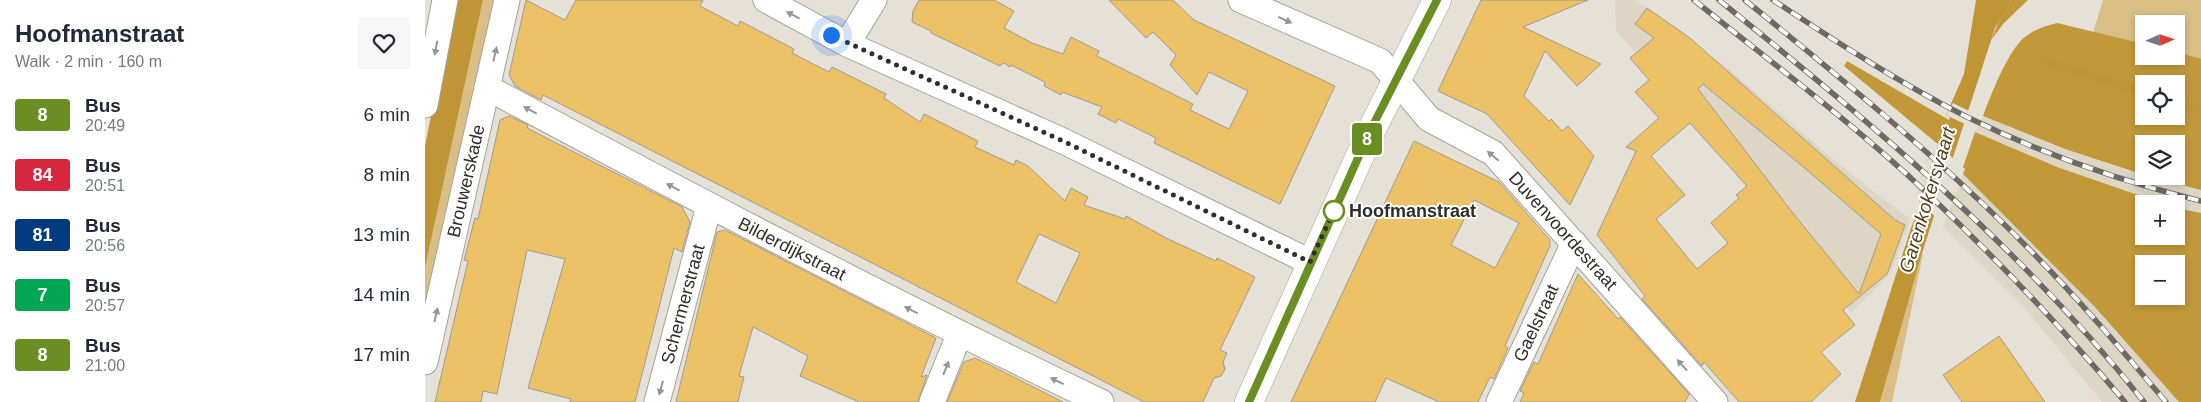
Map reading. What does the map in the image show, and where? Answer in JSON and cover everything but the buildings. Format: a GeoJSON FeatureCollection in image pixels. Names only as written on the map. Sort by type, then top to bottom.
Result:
{"type":"FeatureCollection","features":[{"type":"Feature","properties":{"kind":"main road"},"geometry":{"type":"LineString","coordinates":[[1249,402],[1310,262],[1395,81],[1437,0]]}},
{"type":"Feature","properties":{"kind":"street"},"geometry":{"type":"LineString","coordinates":[[425,104],[445,0]]}},
{"type":"Feature","properties":{"kind":"street","name":"Brouwerskade"},"geometry":{"type":"LineString","coordinates":[[425,362],[507,0]]}},
{"type":"Feature","properties":{"kind":"street"},"geometry":{"type":"LineString","coordinates":[[765,0],[847,44],[1063,141],[1310,262]]}},
{"type":"Feature","properties":{"kind":"street"},"geometry":{"type":"LineString","coordinates":[[847,44],[874,0]]}},
{"type":"Feature","properties":{"kind":"street"},"geometry":{"type":"LineString","coordinates":[[1241,0],[1380,61],[1395,81]]}},
{"type":"Feature","properties":{"kind":"street","name":"Duvenvoordestraat"},"geometry":{"type":"LineString","coordinates":[[1395,81],[1429,119],[1493,153],[1574,243],[1707,398]]}},
{"type":"Feature","properties":{"kind":"street","name":"Bilderdijkstraat"},"geometry":{"type":"LineString","coordinates":[[487,88],[709,206],[959,334],[1101,402]]}},
{"type":"Feature","properties":{"kind":"street","name":"Schermerstraat"},"geometry":{"type":"LineString","coordinates":[[657,402],[709,206]]}},
{"type":"Feature","properties":{"kind":"street","name":"Gaelstraat"},"geometry":{"type":"LineString","coordinates":[[1499,402],[1574,243]]}},
{"type":"Feature","properties":{"kind":"street"},"geometry":{"type":"LineString","coordinates":[[932,402],[959,334]]}},
{"type":"Feature","properties":{"kind":"shaded area"},"geometry":{"type":"Polygon","coordinates":[[[483,0],[498,0],[425,327],[425,268],[483,0]]]}},
{"type":"Feature","properties":{"kind":"shaded area"},"geometry":{"type":"Polygon","coordinates":[[[1615,0],[1635,0],[1730,70],[1842,167],[1910,219],[1891,273],[1851,313],[1616,30],[1615,0]]]}},
{"type":"Feature","properties":{"kind":"shaded area"},"geometry":{"type":"Polygon","coordinates":[[[2011,0],[2028,0],[2004,23],[1991,40],[2003,12],[2011,0]]]}},
{"type":"Feature","properties":{"kind":"shaded area"},"geometry":{"type":"Polygon","coordinates":[[[2103,0],[2201,0],[2201,76],[2168,65],[2185,65],[2185,15],[2135,15],[2135,54],[2091,39],[2103,0]]]}},
{"type":"Feature","properties":{"kind":"shaded area"},"geometry":{"type":"Polygon","coordinates":[[[2057,23],[2135,42],[2135,65],[2185,65],[2185,55],[2201,59],[2201,190],[2182,185],[2185,185],[2185,135],[2135,135],[2135,172],[2065,149],[1983,116],[2012,52],[2025,37],[2040,28],[2057,23]]]}},
{"type":"Feature","properties":{"kind":"shaded area"},"geometry":{"type":"Polygon","coordinates":[[[1847,61],[1949,120],[1940,146],[1844,66],[1847,61]]]}},
{"type":"Feature","properties":{"kind":"shaded area"},"geometry":{"type":"Polygon","coordinates":[[[1983,116],[2065,149],[2135,172],[2135,185],[2182,185],[2201,190],[2201,213],[2185,210],[2185,195],[2138,195],[2057,167],[1975,132],[1983,116]]]}},
{"type":"Feature","properties":{"kind":"shaded area"},"geometry":{"type":"Polygon","coordinates":[[[1975,132],[2057,167],[2138,195],[2135,195],[2135,245],[2185,245],[2185,210],[2201,213],[2201,402],[2179,402],[2094,306],[1963,174],[1965,169],[1963,167],[1975,132]]]}},
{"type":"Feature","properties":{"kind":"shaded area"},"geometry":{"type":"Polygon","coordinates":[[[1963,174],[2094,306],[2179,402],[2102,402],[2022,305],[1943,227],[1963,174]]]}},
{"type":"Feature","properties":{"kind":"shaded area"},"geometry":{"type":"Polygon","coordinates":[[[1922,253],[1892,402],[1880,402],[1922,253]]]}},
{"type":"Feature","properties":{"kind":"water"},"geometry":{"type":"Polygon","coordinates":[[[454,0],[483,0],[425,268],[425,146],[454,0]]]}},
{"type":"Feature","properties":{"kind":"water","name":"Garenkokersvaart"},"geometry":{"type":"Polygon","coordinates":[[[1976,0],[2011,0],[1995,28],[1922,253],[1880,402],[1855,402],[1911,228],[1921,204],[1919,203],[1921,196],[1918,192],[1927,183],[1921,177],[1931,167],[1926,162],[1937,151],[1938,144],[1940,145],[1950,117],[1946,115],[1964,74],[1976,0]]]}},
{"type":"Feature","properties":{"kind":"pier"},"geometry":{"type":"Polygon","coordinates":[[[1953,103],[1971,112],[1967,125],[1946,115],[1953,103]]]}},
{"type":"Feature","properties":{"kind":"pier"},"geometry":{"type":"Polygon","coordinates":[[[1938,144],[1955,160],[1936,217],[1919,203],[1921,196],[1918,192],[1927,183],[1921,177],[1931,167],[1926,162],[1937,151],[1938,144]]]}},
{"type":"Feature","properties":{"kind":"waterway"},"geometry":{"type":"LineString","coordinates":[[2037,59],[2135,89]]}},
{"type":"Feature","properties":{"kind":"waterway"},"geometry":{"type":"LineString","coordinates":[[2185,106],[2201,111]]}},
{"type":"Feature","properties":{"kind":"railway"},"geometry":{"type":"LineString","coordinates":[[1694,0],[1842,118],[1927,193],[2029,295],[2125,402]]}},
{"type":"Feature","properties":{"kind":"railway"},"geometry":{"type":"LineString","coordinates":[[1719,0],[1833,93],[1943,189],[1996,239],[2097,345],[2144,402]]}},
{"type":"Feature","properties":{"kind":"railway"},"geometry":{"type":"LineString","coordinates":[[1745,0],[1889,120],[1994,214],[2081,304],[2166,402]]}},
{"type":"Feature","properties":{"kind":"railway"},"geometry":{"type":"LineString","coordinates":[[1773,0],[1843,46],[1965,116],[2022,142],[2081,165],[2201,201]]}},
{"type":"Feature","properties":{"kind":"bus line","name":"8"},"geometry":{"type":"LineString","coordinates":[[1249,402],[1371,129],[1437,0]]}},
{"type":"Feature","properties":{"kind":"place","name":"Hoofmanstraat"},"geometry":{"type":"Point","coordinates":[1334,211]}},
{"type":"Feature","properties":{"kind":"route"},"geometry":{"type":"LineString","coordinates":[[831,35],[847,44],[1063,141],[1287,249],[1310,262],[1334,211]]}}]}
